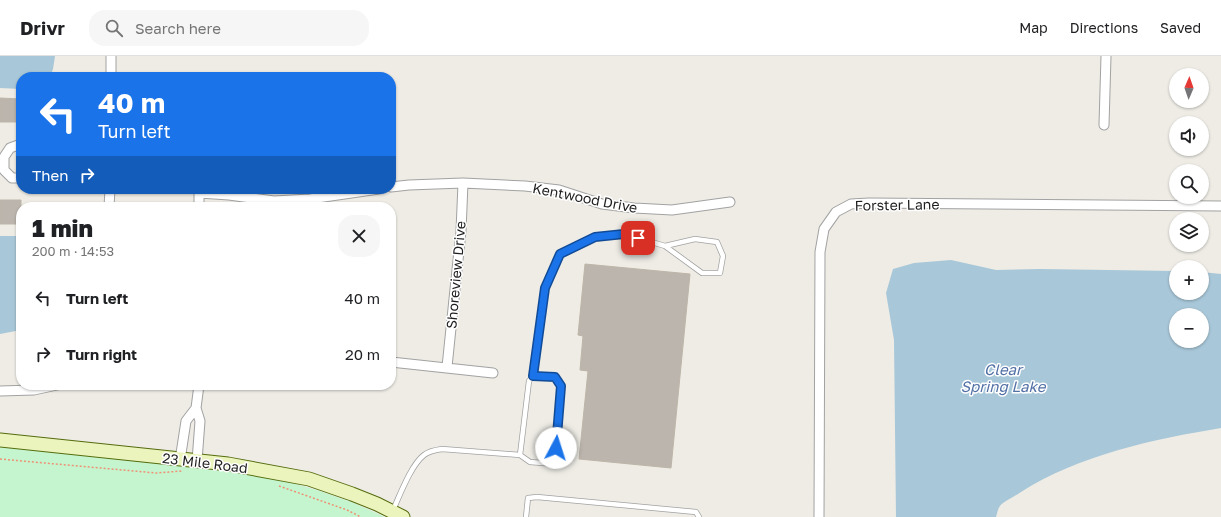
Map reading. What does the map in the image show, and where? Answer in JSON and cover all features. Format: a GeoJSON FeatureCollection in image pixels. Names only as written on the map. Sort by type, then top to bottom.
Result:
{"type":"FeatureCollection","features":[{"type":"Feature","properties":{"kind":"main road","name":"23 Mile Road"},"geometry":{"type":"LineString","coordinates":[[0,440],[182,466],[197,461],[228,464],[309,479],[352,494],[398,514]]}},
{"type":"Feature","properties":{"kind":"street"},"geometry":{"type":"LineString","coordinates":[[111,56],[111,72]]}},
{"type":"Feature","properties":{"kind":"street"},"geometry":{"type":"LineString","coordinates":[[1104,125],[1106,56]]}},
{"type":"Feature","properties":{"kind":"street"},"geometry":{"type":"LineString","coordinates":[[16,146],[10,148],[4,158],[4,170],[12,178],[16,178]]}},
{"type":"Feature","properties":{"kind":"street","name":"Kentwood Drive"},"geometry":{"type":"LineString","coordinates":[[396,186],[463,183],[525,186],[559,190],[602,204],[634,208],[672,210],[730,202]]}},
{"type":"Feature","properties":{"kind":"street","name":"Shoreview Drive"},"geometry":{"type":"LineString","coordinates":[[447,367],[461,231],[463,183]]}},
{"type":"Feature","properties":{"kind":"street"},"geometry":{"type":"LineString","coordinates":[[222,194],[274,201],[310,199],[344,194]]}},
{"type":"Feature","properties":{"kind":"street","name":"Forster Lane"},"geometry":{"type":"LineString","coordinates":[[819,517],[820,252],[824,229],[836,212],[851,204],[869,203],[1221,206]]}},
{"type":"Feature","properties":{"kind":"street"},"geometry":{"type":"LineString","coordinates":[[396,362],[493,373]]}},
{"type":"Feature","properties":{"kind":"street"},"geometry":{"type":"LineString","coordinates":[[0,392],[34,390]]}},
{"type":"Feature","properties":{"kind":"street"},"geometry":{"type":"LineString","coordinates":[[197,461],[200,421],[196,408],[198,390]]}},
{"type":"Feature","properties":{"kind":"street"},"geometry":{"type":"LineString","coordinates":[[182,466],[186,421],[196,408]]}},
{"type":"Feature","properties":{"kind":"lane"},"geometry":{"type":"LineString","coordinates":[[520,455],[527,387],[533,376],[545,288],[560,254],[595,237],[624,234],[665,246],[702,273],[720,273],[722,256],[717,242],[695,239],[665,246]]}},
{"type":"Feature","properties":{"kind":"lane"},"geometry":{"type":"LineString","coordinates":[[398,514],[417,462],[431,451],[442,449],[520,455],[530,462],[555,464],[561,386],[555,377],[533,376]]}},
{"type":"Feature","properties":{"kind":"lane"},"geometry":{"type":"LineString","coordinates":[[526,517],[528,498],[537,497],[696,512],[699,517]]}},
{"type":"Feature","properties":{"kind":"path"},"geometry":{"type":"LineString","coordinates":[[0,459],[156,473],[177,471],[182,466]]}},
{"type":"Feature","properties":{"kind":"path"},"geometry":{"type":"LineString","coordinates":[[273,484],[347,510],[361,517]]}},
{"type":"Feature","properties":{"kind":"green space"},"geometry":{"type":"Polygon","coordinates":[[[0,445],[227,468],[270,477],[317,490],[354,503],[385,517],[0,517],[0,445]]]}},
{"type":"Feature","properties":{"kind":"water"},"geometry":{"type":"Polygon","coordinates":[[[0,56],[55,56],[52,72],[16,72],[16,89],[0,88],[0,56]]]}},
{"type":"Feature","properties":{"kind":"water"},"geometry":{"type":"Polygon","coordinates":[[[0,236],[16,236],[16,331],[0,334],[0,236]]]}},
{"type":"Feature","properties":{"kind":"water","name":"Clear Spring Lake"},"geometry":{"type":"Polygon","coordinates":[[[951,260],[996,270],[1040,269],[1169,271],[1169,300],[1209,300],[1209,273],[1221,274],[1221,428],[1144,443],[1092,458],[1043,479],[1004,502],[999,507],[996,517],[896,517],[894,340],[886,293],[893,269],[914,263],[951,260]]]}},
{"type":"Feature","properties":{"kind":"building"},"geometry":{"type":"Polygon","coordinates":[[[0,98],[16,99],[16,122],[0,122],[0,98]]]}},
{"type":"Feature","properties":{"kind":"building"},"geometry":{"type":"Polygon","coordinates":[[[0,200],[21,200],[21,202],[16,202],[16,224],[0,224],[0,200]]]}},
{"type":"Feature","properties":{"kind":"building"},"geometry":{"type":"Polygon","coordinates":[[[585,264],[690,274],[671,468],[579,459],[588,371],[580,370],[583,336],[578,335],[585,264]]]}},
{"type":"Feature","properties":{"kind":"route"},"geometry":{"type":"LineString","coordinates":[[556,448],[561,386],[555,377],[533,376],[545,288],[560,254],[595,237],[624,234],[638,238]]}}]}
